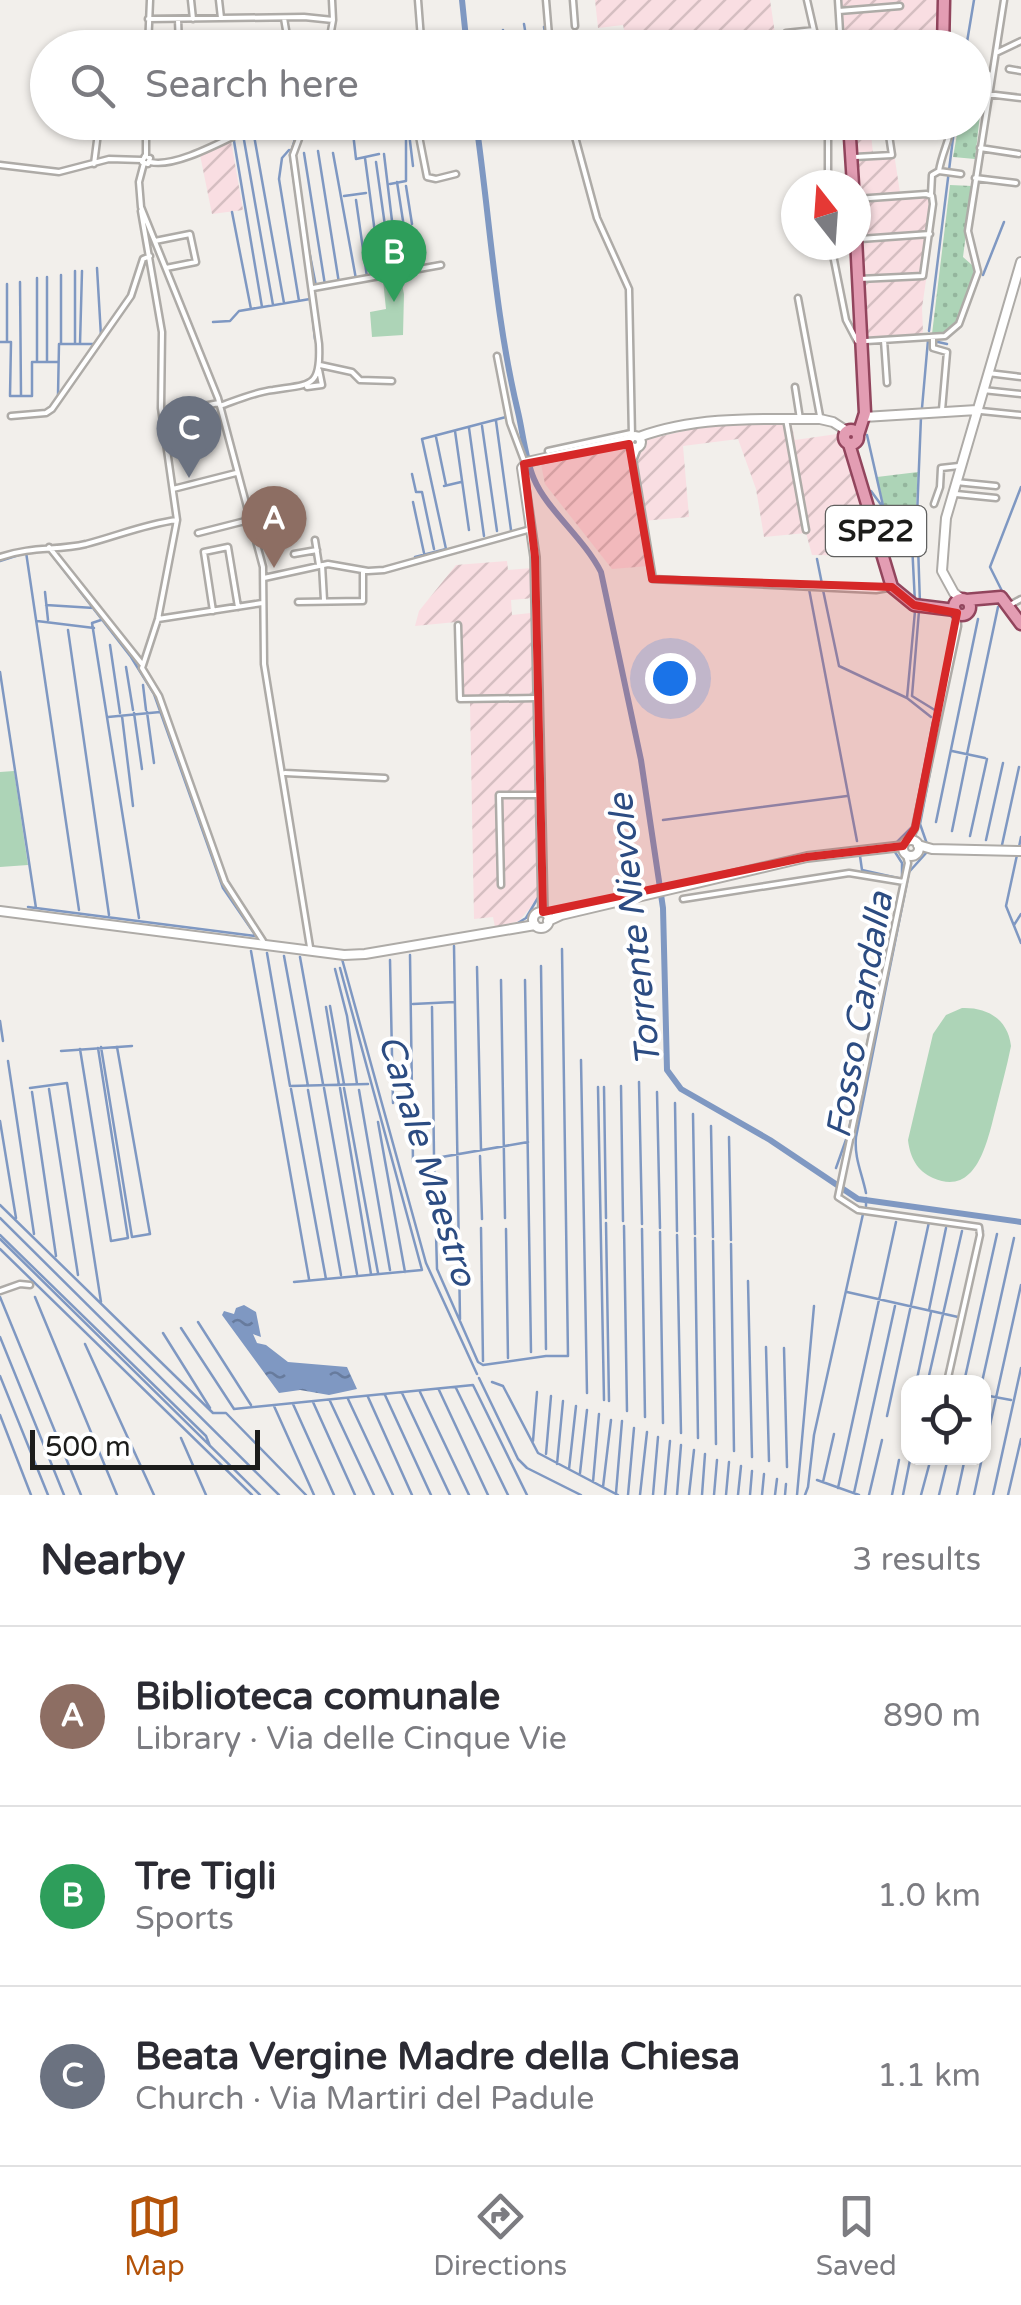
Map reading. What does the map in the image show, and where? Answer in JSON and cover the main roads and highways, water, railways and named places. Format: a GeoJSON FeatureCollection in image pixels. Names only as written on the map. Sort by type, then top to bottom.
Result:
{"type":"FeatureCollection","features":[{"type":"Feature","properties":{"kind":"main road"},"geometry":{"type":"LineString","coordinates":[[944,30],[945,8],[950,0]]}},
{"type":"Feature","properties":{"kind":"main road"},"geometry":{"type":"LineString","coordinates":[[851,140],[852,170]]}},
{"type":"Feature","properties":{"kind":"main road","name":"SP22"},"geometry":{"type":"LineString","coordinates":[[858,260],[864,412],[851,439],[892,587],[906,602],[936,607],[998,596],[1010,605],[1021,624]]}},
{"type":"Feature","properties":{"kind":"water"},"geometry":{"type":"Polygon","coordinates":[[[244,1305],[256,1312],[261,1337],[253,1334],[257,1343],[288,1362],[347,1367],[357,1389],[329,1395],[300,1390],[279,1393],[222,1315],[224,1311],[234,1314],[236,1308],[244,1305]]]}},
{"type":"Feature","properties":{"kind":"waterway","name":"Torrente Nievole"},"geometry":{"type":"LineString","coordinates":[[462,0],[465,30]]}},
{"type":"Feature","properties":{"kind":"waterway","name":"Fosso Candalla"},"geometry":{"type":"LineString","coordinates":[[969,30],[974,0]]}},
{"type":"Feature","properties":{"kind":"waterway"},"geometry":{"type":"LineString","coordinates":[[524,24],[525,30]]}},
{"type":"Feature","properties":{"kind":"waterway"},"geometry":{"type":"LineString","coordinates":[[244,140],[273,305]]}},
{"type":"Feature","properties":{"kind":"waterway"},"geometry":{"type":"LineString","coordinates":[[255,140],[284,303]]}},
{"type":"Feature","properties":{"kind":"waterway"},"geometry":{"type":"LineString","coordinates":[[295,140],[290,155],[309,284]]}},
{"type":"Feature","properties":{"kind":"waterway"},"geometry":{"type":"LineString","coordinates":[[354,140],[356,159],[379,154]]}},
{"type":"Feature","properties":{"kind":"waterway"},"geometry":{"type":"LineString","coordinates":[[390,184],[406,181],[406,140]]}},
{"type":"Feature","properties":{"kind":"waterway"},"geometry":{"type":"LineString","coordinates":[[410,140],[413,166]]}},
{"type":"Feature","properties":{"kind":"waterway","name":"Torrente Nievole"},"geometry":{"type":"LineString","coordinates":[[478,140],[504,340],[528,463],[540,490],[601,572],[641,760],[663,908],[667,1070],[681,1089],[770,1140],[858,1199],[1021,1222]]}},
{"type":"Feature","properties":{"kind":"waterway","name":"Fosso Candalla"},"geometry":{"type":"LineString","coordinates":[[929,331],[953,140]]}},
{"type":"Feature","properties":{"kind":"waterway"},"geometry":{"type":"LineString","coordinates":[[234,141],[262,307]]}},
{"type":"Feature","properties":{"kind":"waterway"},"geometry":{"type":"LineString","coordinates":[[289,150],[282,158],[279,179],[299,301]]}},
{"type":"Feature","properties":{"kind":"waterway"},"geometry":{"type":"LineString","coordinates":[[318,151],[339,283]]}},
{"type":"Feature","properties":{"kind":"waterway"},"geometry":{"type":"LineString","coordinates":[[304,153],[325,285]]}},
{"type":"Feature","properties":{"kind":"waterway"},"geometry":{"type":"LineString","coordinates":[[333,153],[356,279]]}},
{"type":"Feature","properties":{"kind":"waterway"},"geometry":{"type":"LineString","coordinates":[[384,154],[398,271]]}},
{"type":"Feature","properties":{"kind":"waterway"},"geometry":{"type":"LineString","coordinates":[[365,158],[375,233],[370,234],[375,277]]}},
{"type":"Feature","properties":{"kind":"waterway"},"geometry":{"type":"LineString","coordinates":[[376,162],[391,268]]}},
{"type":"Feature","properties":{"kind":"waterway"},"geometry":{"type":"LineString","coordinates":[[397,182],[410,266]]}},
{"type":"Feature","properties":{"kind":"waterway"},"geometry":{"type":"LineString","coordinates":[[406,186],[412,224]]}},
{"type":"Feature","properties":{"kind":"waterway"},"geometry":{"type":"LineString","coordinates":[[344,196],[366,193]]}},
{"type":"Feature","properties":{"kind":"waterway"},"geometry":{"type":"LineString","coordinates":[[356,200],[367,277]]}},
{"type":"Feature","properties":{"kind":"waterway"},"geometry":{"type":"LineString","coordinates":[[232,212],[251,309]]}},
{"type":"Feature","properties":{"kind":"waterway"},"geometry":{"type":"LineString","coordinates":[[983,275],[1004,222]]}},
{"type":"Feature","properties":{"kind":"waterway"},"geometry":{"type":"LineString","coordinates":[[305,230],[316,286]]}},
{"type":"Feature","properties":{"kind":"waterway"},"geometry":{"type":"LineString","coordinates":[[407,269],[437,263]]}},
{"type":"Feature","properties":{"kind":"waterway"},"geometry":{"type":"LineString","coordinates":[[97,268],[101,336]]}},
{"type":"Feature","properties":{"kind":"waterway"},"geometry":{"type":"LineString","coordinates":[[75,271],[75,344]]}},
{"type":"Feature","properties":{"kind":"waterway"},"geometry":{"type":"LineString","coordinates":[[80,344],[82,271]]}},
{"type":"Feature","properties":{"kind":"waterway"},"geometry":{"type":"LineString","coordinates":[[61,275],[61,344]]}},
{"type":"Feature","properties":{"kind":"waterway"},"geometry":{"type":"LineString","coordinates":[[47,277],[47,361]]}},
{"type":"Feature","properties":{"kind":"waterway"},"geometry":{"type":"LineString","coordinates":[[37,278],[37,361]]}},
{"type":"Feature","properties":{"kind":"waterway"},"geometry":{"type":"LineString","coordinates":[[20,282],[21,395]]}},
{"type":"Feature","properties":{"kind":"waterway"},"geometry":{"type":"LineString","coordinates":[[7,284],[7,342]]}},
{"type":"Feature","properties":{"kind":"waterway"},"geometry":{"type":"LineString","coordinates":[[213,322],[230,321],[239,311],[310,299]]}},
{"type":"Feature","properties":{"kind":"waterway"},"geometry":{"type":"LineString","coordinates":[[311,302],[315,339]]}},
{"type":"Feature","properties":{"kind":"waterway","name":"Fosso Candalla"},"geometry":{"type":"LineString","coordinates":[[922,408],[928,340]]}},
{"type":"Feature","properties":{"kind":"waterway"},"geometry":{"type":"LineString","coordinates":[[0,342],[11,342],[10,396],[32,396],[32,362],[57,362]]}},
{"type":"Feature","properties":{"kind":"waterway"},"geometry":{"type":"LineString","coordinates":[[938,342],[947,344]]}},
{"type":"Feature","properties":{"kind":"waterway"},"geometry":{"type":"LineString","coordinates":[[58,395],[59,344],[96,344]]}},
{"type":"Feature","properties":{"kind":"waterway"},"geometry":{"type":"LineString","coordinates":[[415,557],[446,549],[422,439],[506,417]]}},
{"type":"Feature","properties":{"kind":"waterway","name":"Fosso Candalla"},"geometry":{"type":"LineString","coordinates":[[920,604],[917,516],[921,417]]}},
{"type":"Feature","properties":{"kind":"waterway"},"geometry":{"type":"LineString","coordinates":[[496,421],[511,530]]}},
{"type":"Feature","properties":{"kind":"waterway"},"geometry":{"type":"LineString","coordinates":[[482,426],[497,531]]}},
{"type":"Feature","properties":{"kind":"waterway"},"geometry":{"type":"LineString","coordinates":[[469,428],[484,536]]}},
{"type":"Feature","properties":{"kind":"waterway"},"geometry":{"type":"LineString","coordinates":[[455,431],[469,530]]}},
{"type":"Feature","properties":{"kind":"waterway"},"geometry":{"type":"LineString","coordinates":[[847,435],[854,439]]}},
{"type":"Feature","properties":{"kind":"waterway"},"geometry":{"type":"LineString","coordinates":[[867,435],[884,510],[911,524],[915,603]]}},
{"type":"Feature","properties":{"kind":"waterway"},"geometry":{"type":"LineString","coordinates":[[436,437],[446,485]]}},
{"type":"Feature","properties":{"kind":"waterway"},"geometry":{"type":"LineString","coordinates":[[412,474],[416,492],[422,492],[434,549]]}},
{"type":"Feature","properties":{"kind":"waterway"},"geometry":{"type":"LineString","coordinates":[[444,486],[461,482]]}},
{"type":"Feature","properties":{"kind":"waterway"},"geometry":{"type":"LineString","coordinates":[[1004,595],[990,567],[1021,487]]}},
{"type":"Feature","properties":{"kind":"waterway"},"geometry":{"type":"LineString","coordinates":[[871,491],[882,506]]}},
{"type":"Feature","properties":{"kind":"waterway"},"geometry":{"type":"LineString","coordinates":[[413,502],[424,553]]}},
{"type":"Feature","properties":{"kind":"waterway"},"geometry":{"type":"LineString","coordinates":[[48,550],[131,657],[154,694],[223,888],[256,936]]}},
{"type":"Feature","properties":{"kind":"waterway"},"geometry":{"type":"LineString","coordinates":[[26,552],[79,910]]}},
{"type":"Feature","properties":{"kind":"waterway"},"geometry":{"type":"LineString","coordinates":[[0,561],[25,553]]}},
{"type":"Feature","properties":{"kind":"waterway"},"geometry":{"type":"LineString","coordinates":[[817,559],[822,584]]}},
{"type":"Feature","properties":{"kind":"waterway"},"geometry":{"type":"LineString","coordinates":[[809,589],[857,841]]}},
{"type":"Feature","properties":{"kind":"waterway"},"geometry":{"type":"LineString","coordinates":[[823,590],[839,666],[907,698],[931,717]]}},
{"type":"Feature","properties":{"kind":"waterway"},"geometry":{"type":"LineString","coordinates":[[45,592],[48,620]]}},
{"type":"Feature","properties":{"kind":"waterway"},"geometry":{"type":"LineString","coordinates":[[46,605],[94,608]]}},
{"type":"Feature","properties":{"kind":"waterway"},"geometry":{"type":"LineString","coordinates":[[967,754],[998,607]]}},
{"type":"Feature","properties":{"kind":"waterway"},"geometry":{"type":"LineString","coordinates":[[907,698],[915,611]]}},
{"type":"Feature","properties":{"kind":"waterway","name":"Fosso Candalla"},"geometry":{"type":"LineString","coordinates":[[919,611],[912,696],[938,712]]}},
{"type":"Feature","properties":{"kind":"waterway"},"geometry":{"type":"LineString","coordinates":[[936,822],[978,619]]}},
{"type":"Feature","properties":{"kind":"waterway"},"geometry":{"type":"LineString","coordinates":[[101,620],[92,623],[139,918]]}},
{"type":"Feature","properties":{"kind":"waterway"},"geometry":{"type":"LineString","coordinates":[[37,621],[94,628]]}},
{"type":"Feature","properties":{"kind":"waterway"},"geometry":{"type":"LineString","coordinates":[[68,630],[109,915]]}},
{"type":"Feature","properties":{"kind":"waterway"},"geometry":{"type":"LineString","coordinates":[[110,645],[120,713]]}},
{"type":"Feature","properties":{"kind":"waterway"},"geometry":{"type":"LineString","coordinates":[[126,667],[133,710]]}},
{"type":"Feature","properties":{"kind":"waterway"},"geometry":{"type":"LineString","coordinates":[[0,672],[36,908]]}},
{"type":"Feature","properties":{"kind":"waterway"},"geometry":{"type":"LineString","coordinates":[[143,685],[146,710]]}},
{"type":"Feature","properties":{"kind":"waterway"},"geometry":{"type":"LineString","coordinates":[[147,712],[154,763]]}},
{"type":"Feature","properties":{"kind":"waterway"},"geometry":{"type":"LineString","coordinates":[[108,717],[160,712]]}},
{"type":"Feature","properties":{"kind":"waterway"},"geometry":{"type":"LineString","coordinates":[[134,713],[142,769]]}},
{"type":"Feature","properties":{"kind":"waterway","name":"Fosso Candalla"},"geometry":{"type":"LineString","coordinates":[[927,844],[920,824],[941,715]]}},
{"type":"Feature","properties":{"kind":"waterway"},"geometry":{"type":"LineString","coordinates":[[122,716],[133,806]]}},
{"type":"Feature","properties":{"kind":"waterway"},"geometry":{"type":"LineString","coordinates":[[897,842],[913,826],[933,722]]}},
{"type":"Feature","properties":{"kind":"waterway"},"geometry":{"type":"LineString","coordinates":[[952,751],[985,758]]}},
{"type":"Feature","properties":{"kind":"waterway"},"geometry":{"type":"LineString","coordinates":[[952,831],[967,757]]}},
{"type":"Feature","properties":{"kind":"waterway"},"geometry":{"type":"LineString","coordinates":[[970,836],[987,759]]}},
{"type":"Feature","properties":{"kind":"waterway"},"geometry":{"type":"LineString","coordinates":[[986,840],[1003,763]]}},
{"type":"Feature","properties":{"kind":"waterway"},"geometry":{"type":"LineString","coordinates":[[1002,845],[1019,767]]}},
{"type":"Feature","properties":{"kind":"waterway"},"geometry":{"type":"LineString","coordinates":[[663,820],[847,796]]}},
{"type":"Feature","properties":{"kind":"waterway"},"geometry":{"type":"LineString","coordinates":[[1019,847],[1021,837]]}},
{"type":"Feature","properties":{"kind":"waterway"},"geometry":{"type":"LineString","coordinates":[[895,852],[902,863],[902,878]]}},
{"type":"Feature","properties":{"kind":"waterway","name":"Fosso Candalla"},"geometry":{"type":"LineString","coordinates":[[866,1193],[856,1137],[909,872],[927,852]]}},
{"type":"Feature","properties":{"kind":"waterway"},"geometry":{"type":"LineString","coordinates":[[1017,855],[1006,906],[1021,943]]}},
{"type":"Feature","properties":{"kind":"waterway"},"geometry":{"type":"LineString","coordinates":[[860,856],[862,870],[902,879]]}},
{"type":"Feature","properties":{"kind":"waterway"},"geometry":{"type":"LineString","coordinates":[[836,1168],[848,1134],[901,884]]}},
{"type":"Feature","properties":{"kind":"waterway"},"geometry":{"type":"LineString","coordinates":[[513,926],[526,918],[539,896]]}},
{"type":"Feature","properties":{"kind":"waterway"},"geometry":{"type":"LineString","coordinates":[[28,907],[255,936]]}},
{"type":"Feature","properties":{"kind":"waterway"},"geometry":{"type":"LineString","coordinates":[[1014,925],[1021,914]]}},
{"type":"Feature","properties":{"kind":"waterway"},"geometry":{"type":"LineString","coordinates":[[454,946],[460,1319]]}},
{"type":"Feature","properties":{"kind":"waterway"},"geometry":{"type":"LineString","coordinates":[[434,1163],[437,1269],[478,1362],[483,1365],[568,1356],[562,949]]}},
{"type":"Feature","properties":{"kind":"waterway"},"geometry":{"type":"LineString","coordinates":[[251,951],[309,1279]]}},
{"type":"Feature","properties":{"kind":"waterway"},"geometry":{"type":"LineString","coordinates":[[267,953],[290,1086],[368,1084]]}},
{"type":"Feature","properties":{"kind":"waterway"},"geometry":{"type":"LineString","coordinates":[[410,955],[413,1162],[528,1142]]}},
{"type":"Feature","properties":{"kind":"waterway"},"geometry":{"type":"LineString","coordinates":[[284,956],[308,1086]]}},
{"type":"Feature","properties":{"kind":"waterway"},"geometry":{"type":"LineString","coordinates":[[300,957],[323,1084]]}},
{"type":"Feature","properties":{"kind":"waterway","name":"Canale Maestro"},"geometry":{"type":"LineString","coordinates":[[342,959],[426,1263],[477,1374]]}},
{"type":"Feature","properties":{"kind":"waterway"},"geometry":{"type":"LineString","coordinates":[[390,960],[393,1103]]}},
{"type":"Feature","properties":{"kind":"waterway"},"geometry":{"type":"LineString","coordinates":[[541,966],[546,1349]]}},
{"type":"Feature","properties":{"kind":"waterway"},"geometry":{"type":"LineString","coordinates":[[477,967],[481,1150]]}},
{"type":"Feature","properties":{"kind":"waterway"},"geometry":{"type":"LineString","coordinates":[[294,1282],[422,1270],[340,968]]}},
{"type":"Feature","properties":{"kind":"waterway"},"geometry":{"type":"LineString","coordinates":[[335,969],[357,1084]]}},
{"type":"Feature","properties":{"kind":"waterway"},"geometry":{"type":"LineString","coordinates":[[501,980],[505,1218]]}},
{"type":"Feature","properties":{"kind":"waterway"},"geometry":{"type":"LineString","coordinates":[[525,980],[531,1352]]}},
{"type":"Feature","properties":{"kind":"waterway"},"geometry":{"type":"LineString","coordinates":[[413,1004],[454,1002]]}},
{"type":"Feature","properties":{"kind":"waterway"},"geometry":{"type":"LineString","coordinates":[[330,1006],[344,1084]]}},
{"type":"Feature","properties":{"kind":"waterway"},"geometry":{"type":"LineString","coordinates":[[326,1007],[339,1085]]}},
{"type":"Feature","properties":{"kind":"waterway"},"geometry":{"type":"LineString","coordinates":[[432,1007],[434,1156]]}},
{"type":"Feature","properties":{"kind":"waterway"},"geometry":{"type":"LineString","coordinates":[[0,1021],[3,1041]]}},
{"type":"Feature","properties":{"kind":"waterway"},"geometry":{"type":"LineString","coordinates":[[61,1051],[132,1046]]}},
{"type":"Feature","properties":{"kind":"waterway"},"geometry":{"type":"LineString","coordinates":[[101,1047],[132,1237],[150,1234],[117,1047]]}},
{"type":"Feature","properties":{"kind":"waterway"},"geometry":{"type":"LineString","coordinates":[[80,1049],[111,1241],[128,1238],[98,1048]]}},
{"type":"Feature","properties":{"kind":"waterway"},"geometry":{"type":"LineString","coordinates":[[581,1060],[587,1393]]}},
{"type":"Feature","properties":{"kind":"waterway"},"geometry":{"type":"LineString","coordinates":[[8,1061],[34,1234]]}},
{"type":"Feature","properties":{"kind":"waterway"},"geometry":{"type":"LineString","coordinates":[[639,1082],[642,1224]]}},
{"type":"Feature","properties":{"kind":"waterway"},"geometry":{"type":"LineString","coordinates":[[30,1088],[67,1083],[101,1302]]}},
{"type":"Feature","properties":{"kind":"waterway"},"geometry":{"type":"LineString","coordinates":[[621,1086],[623,1221]]}},
{"type":"Feature","properties":{"kind":"waterway"},"geometry":{"type":"LineString","coordinates":[[598,1087],[604,1400]]}},
{"type":"Feature","properties":{"kind":"waterway"},"geometry":{"type":"LineString","coordinates":[[604,1087],[606,1218]]}},
{"type":"Feature","properties":{"kind":"waterway"},"geometry":{"type":"LineString","coordinates":[[324,1088],[357,1274]]}},
{"type":"Feature","properties":{"kind":"waterway"},"geometry":{"type":"LineString","coordinates":[[340,1088],[371,1274]]}},
{"type":"Feature","properties":{"kind":"waterway"},"geometry":{"type":"LineString","coordinates":[[344,1088],[378,1273]]}},
{"type":"Feature","properties":{"kind":"waterway"},"geometry":{"type":"LineString","coordinates":[[49,1089],[78,1275]]}},
{"type":"Feature","properties":{"kind":"waterway"},"geometry":{"type":"LineString","coordinates":[[291,1089],[326,1279]]}},
{"type":"Feature","properties":{"kind":"waterway"},"geometry":{"type":"LineString","coordinates":[[308,1090],[341,1275]]}},
{"type":"Feature","properties":{"kind":"waterway"},"geometry":{"type":"LineString","coordinates":[[359,1090],[390,1270]]}},
{"type":"Feature","properties":{"kind":"waterway"},"geometry":{"type":"LineString","coordinates":[[32,1092],[56,1256]]}},
{"type":"Feature","properties":{"kind":"waterway"},"geometry":{"type":"LineString","coordinates":[[657,1092],[660,1228]]}},
{"type":"Feature","properties":{"kind":"waterway"},"geometry":{"type":"LineString","coordinates":[[675,1103],[677,1231]]}},
{"type":"Feature","properties":{"kind":"waterway"},"geometry":{"type":"LineString","coordinates":[[693,1114],[695,1234]]}},
{"type":"Feature","properties":{"kind":"waterway"},"geometry":{"type":"LineString","coordinates":[[0,1121],[16,1218]]}},
{"type":"Feature","properties":{"kind":"waterway"},"geometry":{"type":"LineString","coordinates":[[378,1122],[405,1272]]}},
{"type":"Feature","properties":{"kind":"waterway"},"geometry":{"type":"LineString","coordinates":[[711,1126],[713,1237]]}},
{"type":"Feature","properties":{"kind":"waterway"},"geometry":{"type":"LineString","coordinates":[[729,1137],[731,1240]]}},
{"type":"Feature","properties":{"kind":"waterway"},"geometry":{"type":"LineString","coordinates":[[480,1156],[482,1219]]}},
{"type":"Feature","properties":{"kind":"waterway","name":"Fosso Candalla"},"geometry":{"type":"LineString","coordinates":[[866,1198],[866,1206]]}},
{"type":"Feature","properties":{"kind":"waterway"},"geometry":{"type":"LineString","coordinates":[[0,1205],[213,1413],[226,1413],[306,1495]]}},
{"type":"Feature","properties":{"kind":"waterway","name":"Fosso Candalla"},"geometry":{"type":"LineString","coordinates":[[805,1495],[814,1435],[863,1214]]}},
{"type":"Feature","properties":{"kind":"waterway"},"geometry":{"type":"LineString","coordinates":[[0,1218],[279,1495]]}},
{"type":"Feature","properties":{"kind":"waterway"},"geometry":{"type":"LineString","coordinates":[[838,1488],[896,1222]]}},
{"type":"Feature","properties":{"kind":"waterway"},"geometry":{"type":"LineString","coordinates":[[887,1416],[929,1222]]}},
{"type":"Feature","properties":{"kind":"waterway"},"geometry":{"type":"LineString","coordinates":[[606,1223],[609,1401]]}},
{"type":"Feature","properties":{"kind":"waterway"},"geometry":{"type":"LineString","coordinates":[[624,1226],[627,1411]]}},
{"type":"Feature","properties":{"kind":"waterway"},"geometry":{"type":"LineString","coordinates":[[481,1228],[483,1361]]}},
{"type":"Feature","properties":{"kind":"waterway"},"geometry":{"type":"LineString","coordinates":[[929,1310],[946,1228]]}},
{"type":"Feature","properties":{"kind":"waterway"},"geometry":{"type":"LineString","coordinates":[[506,1229],[508,1358]]}},
{"type":"Feature","properties":{"kind":"waterway"},"geometry":{"type":"LineString","coordinates":[[642,1229],[645,1417]]}},
{"type":"Feature","properties":{"kind":"waterway"},"geometry":{"type":"LineString","coordinates":[[929,1375],[962,1231]]}},
{"type":"Feature","properties":{"kind":"waterway"},"geometry":{"type":"LineString","coordinates":[[980,1244],[983,1231]]}},
{"type":"Feature","properties":{"kind":"waterway"},"geometry":{"type":"LineString","coordinates":[[660,1232],[663,1423]]}},
{"type":"Feature","properties":{"kind":"waterway"},"geometry":{"type":"LineString","coordinates":[[966,1375],[997,1234]]}},
{"type":"Feature","properties":{"kind":"waterway"},"geometry":{"type":"LineString","coordinates":[[0,1235],[206,1436],[210,1446]]}},
{"type":"Feature","properties":{"kind":"waterway"},"geometry":{"type":"LineString","coordinates":[[677,1235],[681,1433]]}},
{"type":"Feature","properties":{"kind":"waterway"},"geometry":{"type":"LineString","coordinates":[[695,1238],[698,1438]]}},
{"type":"Feature","properties":{"kind":"waterway"},"geometry":{"type":"LineString","coordinates":[[984,1375],[1014,1238]]}},
{"type":"Feature","properties":{"kind":"waterway"},"geometry":{"type":"LineString","coordinates":[[0,1239],[260,1495]]}},
{"type":"Feature","properties":{"kind":"waterway"},"geometry":{"type":"LineString","coordinates":[[713,1241],[716,1444]]}},
{"type":"Feature","properties":{"kind":"waterway"},"geometry":{"type":"LineString","coordinates":[[731,1244],[734,1451]]}},
{"type":"Feature","properties":{"kind":"waterway"},"geometry":{"type":"LineString","coordinates":[[0,1249],[252,1495]]}},
{"type":"Feature","properties":{"kind":"waterway"},"geometry":{"type":"LineString","coordinates":[[748,1281],[752,1457]]}},
{"type":"Feature","properties":{"kind":"waterway"},"geometry":{"type":"LineString","coordinates":[[991,1420],[1021,1285]]}},
{"type":"Feature","properties":{"kind":"waterway"},"geometry":{"type":"LineString","coordinates":[[847,1292],[958,1317]]}},
{"type":"Feature","properties":{"kind":"waterway"},"geometry":{"type":"LineString","coordinates":[[0,1297],[81,1495]]}},
{"type":"Feature","properties":{"kind":"waterway"},"geometry":{"type":"LineString","coordinates":[[35,1297],[117,1495]]}},
{"type":"Feature","properties":{"kind":"waterway"},"geometry":{"type":"LineString","coordinates":[[797,1495],[814,1306]]}},
{"type":"Feature","properties":{"kind":"waterway"},"geometry":{"type":"LineString","coordinates":[[854,1493],[895,1306]]}},
{"type":"Feature","properties":{"kind":"waterway"},"geometry":{"type":"LineString","coordinates":[[918,1375],[931,1312]]}},
{"type":"Feature","properties":{"kind":"waterway"},"geometry":{"type":"LineString","coordinates":[[198,1322],[251,1405]]}},
{"type":"Feature","properties":{"kind":"waterway"},"geometry":{"type":"LineString","coordinates":[[181,1328],[234,1409],[473,1385],[527,1495]]}},
{"type":"Feature","properties":{"kind":"waterway"},"geometry":{"type":"LineString","coordinates":[[163,1333],[210,1408]]}},
{"type":"Feature","properties":{"kind":"waterway"},"geometry":{"type":"LineString","coordinates":[[0,1337],[64,1495]]}},
{"type":"Feature","properties":{"kind":"waterway"},"geometry":{"type":"LineString","coordinates":[[85,1344],[154,1495]]}},
{"type":"Feature","properties":{"kind":"waterway"},"geometry":{"type":"LineString","coordinates":[[766,1347],[769,1461]]}},
{"type":"Feature","properties":{"kind":"waterway"},"geometry":{"type":"LineString","coordinates":[[784,1348],[787,1467]]}},
{"type":"Feature","properties":{"kind":"waterway"},"geometry":{"type":"LineString","coordinates":[[993,1495],[1021,1368]]}},
{"type":"Feature","properties":{"kind":"waterway"},"geometry":{"type":"LineString","coordinates":[[0,1376],[48,1495]]}},
{"type":"Feature","properties":{"kind":"waterway","name":"Canale Maestro"},"geometry":{"type":"LineString","coordinates":[[479,1378],[518,1459],[527,1468],[581,1495]]}},
{"type":"Feature","properties":{"kind":"waterway"},"geometry":{"type":"LineString","coordinates":[[492,1382],[503,1386],[538,1453],[618,1495]]}},
{"type":"Feature","properties":{"kind":"waterway"},"geometry":{"type":"LineString","coordinates":[[456,1388],[508,1495]]}},
{"type":"Feature","properties":{"kind":"waterway"},"geometry":{"type":"LineString","coordinates":[[439,1390],[488,1495]]}},
{"type":"Feature","properties":{"kind":"waterway"},"geometry":{"type":"LineString","coordinates":[[420,1392],[469,1495]]}},
{"type":"Feature","properties":{"kind":"waterway"},"geometry":{"type":"LineString","coordinates":[[533,1441],[537,1392]]}},
{"type":"Feature","properties":{"kind":"waterway"},"geometry":{"type":"LineString","coordinates":[[402,1393],[450,1495]]}},
{"type":"Feature","properties":{"kind":"waterway"},"geometry":{"type":"LineString","coordinates":[[385,1395],[431,1495]]}},
{"type":"Feature","properties":{"kind":"waterway"},"geometry":{"type":"LineString","coordinates":[[546,1454],[551,1396]]}},
{"type":"Feature","properties":{"kind":"waterway"},"geometry":{"type":"LineString","coordinates":[[991,1396],[1011,1400]]}},
{"type":"Feature","properties":{"kind":"waterway"},"geometry":{"type":"LineString","coordinates":[[368,1397],[412,1495]]}},
{"type":"Feature","properties":{"kind":"waterway"},"geometry":{"type":"LineString","coordinates":[[348,1399],[393,1495]]}},
{"type":"Feature","properties":{"kind":"waterway"},"geometry":{"type":"LineString","coordinates":[[330,1401],[374,1495]]}},
{"type":"Feature","properties":{"kind":"waterway"},"geometry":{"type":"LineString","coordinates":[[557,1464],[563,1401]]}},
{"type":"Feature","properties":{"kind":"waterway"},"geometry":{"type":"LineString","coordinates":[[313,1402],[355,1495]]}},
{"type":"Feature","properties":{"kind":"waterway"},"geometry":{"type":"LineString","coordinates":[[293,1404],[334,1495]]}},
{"type":"Feature","properties":{"kind":"waterway"},"geometry":{"type":"LineString","coordinates":[[274,1406],[314,1495]]}},
{"type":"Feature","properties":{"kind":"waterway"},"geometry":{"type":"LineString","coordinates":[[569,1469],[576,1406]]}},
{"type":"Feature","properties":{"kind":"waterway"},"geometry":{"type":"LineString","coordinates":[[580,1473],[587,1410]]}},
{"type":"Feature","properties":{"kind":"waterway"},"geometry":{"type":"LineString","coordinates":[[593,1482],[599,1414]]}},
{"type":"Feature","properties":{"kind":"waterway"},"geometry":{"type":"LineString","coordinates":[[0,1415],[31,1495]]}},
{"type":"Feature","properties":{"kind":"waterway"},"geometry":{"type":"LineString","coordinates":[[603,1487],[611,1420]]}},
{"type":"Feature","properties":{"kind":"waterway"},"geometry":{"type":"LineString","coordinates":[[616,1493],[622,1421]]}},
{"type":"Feature","properties":{"kind":"waterway"},"geometry":{"type":"LineString","coordinates":[[628,1495],[634,1428]]}},
{"type":"Feature","properties":{"kind":"waterway"},"geometry":{"type":"LineString","coordinates":[[640,1495],[647,1432]]}},
{"type":"Feature","properties":{"kind":"waterway"},"geometry":{"type":"LineString","coordinates":[[823,1482],[834,1434]]}},
{"type":"Feature","properties":{"kind":"waterway"},"geometry":{"type":"LineString","coordinates":[[653,1495],[658,1437]]}},
{"type":"Feature","properties":{"kind":"waterway"},"geometry":{"type":"LineString","coordinates":[[181,1438],[206,1495]]}},
{"type":"Feature","properties":{"kind":"waterway"},"geometry":{"type":"LineString","coordinates":[[1008,1495],[1021,1439]]}},
{"type":"Feature","properties":{"kind":"waterway"},"geometry":{"type":"LineString","coordinates":[[869,1495],[882,1440]]}},
{"type":"Feature","properties":{"kind":"waterway"},"geometry":{"type":"LineString","coordinates":[[665,1495],[670,1441]]}},
{"type":"Feature","properties":{"kind":"waterway"},"geometry":{"type":"LineString","coordinates":[[677,1495],[681,1445]]}},
{"type":"Feature","properties":{"kind":"waterway"},"geometry":{"type":"LineString","coordinates":[[689,1495],[694,1450]]}},
{"type":"Feature","properties":{"kind":"waterway"},"geometry":{"type":"LineString","coordinates":[[702,1495],[705,1454]]}},
{"type":"Feature","properties":{"kind":"waterway"},"geometry":{"type":"LineString","coordinates":[[714,1495],[717,1460]]}},
{"type":"Feature","properties":{"kind":"waterway"},"geometry":{"type":"LineString","coordinates":[[892,1495],[899,1460]]}},
{"type":"Feature","properties":{"kind":"waterway"},"geometry":{"type":"LineString","coordinates":[[726,1495],[729,1462]]}},
{"type":"Feature","properties":{"kind":"waterway"},"geometry":{"type":"LineString","coordinates":[[903,1495],[909,1465]]}},
{"type":"Feature","properties":{"kind":"waterway"},"geometry":{"type":"LineString","coordinates":[[921,1495],[929,1465]]}},
{"type":"Feature","properties":{"kind":"waterway"},"geometry":{"type":"LineString","coordinates":[[939,1495],[946,1465]]}},
{"type":"Feature","properties":{"kind":"waterway"},"geometry":{"type":"LineString","coordinates":[[957,1495],[963,1465]]}},
{"type":"Feature","properties":{"kind":"waterway"},"geometry":{"type":"LineString","coordinates":[[974,1495],[980,1465]]}},
{"type":"Feature","properties":{"kind":"waterway"},"geometry":{"type":"LineString","coordinates":[[738,1495],[741,1466]]}},
{"type":"Feature","properties":{"kind":"waterway"},"geometry":{"type":"LineString","coordinates":[[750,1495],[752,1471]]}},
{"type":"Feature","properties":{"kind":"waterway"},"geometry":{"type":"LineString","coordinates":[[762,1495],[764,1474]]}},
{"type":"Feature","properties":{"kind":"waterway"},"geometry":{"type":"LineString","coordinates":[[775,1495],[777,1479]]}},
{"type":"Feature","properties":{"kind":"waterway"},"geometry":{"type":"LineString","coordinates":[[817,1480],[859,1495]]}},
{"type":"Feature","properties":{"kind":"waterway"},"geometry":{"type":"LineString","coordinates":[[785,1495],[786,1484]]}},
{"type":"Feature","properties":{"kind":"place","name":"Tre Tigli"},"geometry":{"type":"Point","coordinates":[394,302]}},
{"type":"Feature","properties":{"kind":"place","name":"Beata Vergine Madre della Chiesa"},"geometry":{"type":"Point","coordinates":[189,478]}},
{"type":"Feature","properties":{"kind":"place","name":"Biblioteca comunale"},"geometry":{"type":"Point","coordinates":[274,568]}}]}
